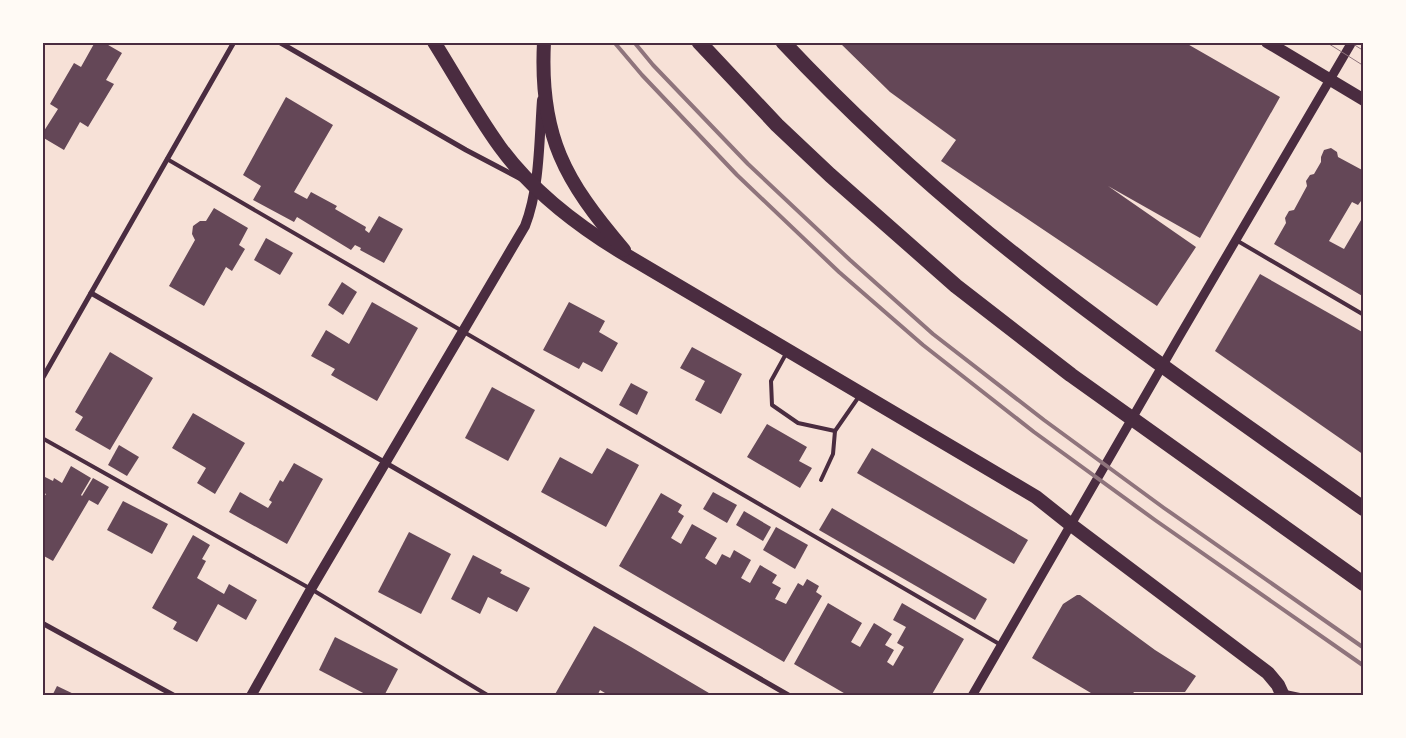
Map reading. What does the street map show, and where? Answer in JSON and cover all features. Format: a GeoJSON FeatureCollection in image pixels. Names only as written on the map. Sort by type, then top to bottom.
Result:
{"type":"FeatureCollection","features":[{"type":"Feature","properties":{"kind":"highway"},"geometry":{"type":"LineString","coordinates":[[434,42],[500,147],[534,187],[581,227],[1029,492],[1268,673],[1282,694]]}},
{"type":"Feature","properties":{"kind":"highway"},"geometry":{"type":"LineString","coordinates":[[544,42],[543,79],[547,117],[556,147],[570,178],[587,204],[631,258]]}},
{"type":"Feature","properties":{"kind":"highway"},"geometry":{"type":"LineString","coordinates":[[699,42],[777,125],[830,175],[970,297],[1071,375],[1364,584]]}},
{"type":"Feature","properties":{"kind":"highway"},"geometry":{"type":"LineString","coordinates":[[783,42],[864,123],[987,232],[1130,342],[1364,509]]}},
{"type":"Feature","properties":{"kind":"main road"},"geometry":{"type":"LineString","coordinates":[[1267,42],[1364,100]]}},
{"type":"Feature","properties":{"kind":"main road"},"geometry":{"type":"LineString","coordinates":[[252,696],[311,589],[525,226],[530,212],[534,187],[543,79]]}},
{"type":"Feature","properties":{"kind":"street"},"geometry":{"type":"LineString","coordinates":[[42,379],[234,42]]}},
{"type":"Feature","properties":{"kind":"street"},"geometry":{"type":"LineString","coordinates":[[279,42],[464,149],[534,187]]}},
{"type":"Feature","properties":{"kind":"street"},"geometry":{"type":"LineString","coordinates":[[972,696],[1070,524],[1352,42]]}},
{"type":"Feature","properties":{"kind":"street"},"geometry":{"type":"LineString","coordinates":[[91,293],[790,696]]}},
{"type":"Feature","properties":{"kind":"street"},"geometry":{"type":"LineString","coordinates":[[42,623],[175,696]]}},
{"type":"Feature","properties":{"kind":"street"},"geometry":{"type":"LineString","coordinates":[[1282,694],[1292,692],[1302,696]]}},
{"type":"Feature","properties":{"kind":"lane"},"geometry":{"type":"LineString","coordinates":[[167,159],[1001,645]]}},
{"type":"Feature","properties":{"kind":"lane"},"geometry":{"type":"LineString","coordinates":[[1236,240],[1364,315]]}},
{"type":"Feature","properties":{"kind":"lane"},"geometry":{"type":"LineString","coordinates":[[788,350],[771,381],[772,405],[798,423],[835,431]]}},
{"type":"Feature","properties":{"kind":"lane"},"geometry":{"type":"LineString","coordinates":[[821,480],[833,454],[835,431],[862,393]]}},
{"type":"Feature","properties":{"kind":"lane"},"geometry":{"type":"LineString","coordinates":[[42,438],[311,589],[489,696]]}},
{"type":"Feature","properties":{"kind":"building"},"geometry":{"type":"Polygon","coordinates":[[[95,42],[103,42],[122,53],[106,80],[114,84],[88,127],[80,122],[64,150],[42,137],[58,109],[50,104],[74,63],[81,67],[95,42]]]}},
{"type":"Feature","properties":{"kind":"building"},"geometry":{"type":"Polygon","coordinates":[[[839,42],[1184,42],[1280,97],[1200,238],[1108,186],[1196,247],[1157,306],[941,161],[956,140],[890,92],[839,42]]]}},
{"type":"Feature","properties":{"kind":"building"},"geometry":{"type":"Polygon","coordinates":[[[286,97],[333,125],[294,192],[307,199],[311,192],[337,206],[335,209],[366,227],[365,230],[369,233],[379,216],[403,229],[384,263],[360,250],[361,248],[355,245],[351,250],[297,217],[294,222],[253,200],[261,186],[243,175],[286,97]]]}},
{"type":"Feature","properties":{"kind":"building"},"geometry":{"type":"Polygon","coordinates":[[[1331,148],[1337,152],[1338,157],[1364,171],[1364,197],[1358,205],[1352,202],[1329,241],[1344,249],[1364,215],[1364,297],[1274,244],[1286,223],[1285,218],[1289,211],[1294,210],[1307,186],[1306,181],[1310,175],[1314,174],[1321,162],[1324,150],[1331,148]]]}},
{"type":"Feature","properties":{"kind":"building"},"geometry":{"type":"Polygon","coordinates":[[[214,208],[248,228],[239,245],[245,249],[232,271],[226,267],[204,306],[169,286],[195,240],[192,234],[193,226],[200,221],[206,221],[214,208]]]}},
{"type":"Feature","properties":{"kind":"building"},"geometry":{"type":"Polygon","coordinates":[[[266,238],[293,253],[280,275],[254,260],[266,238]]]}},
{"type":"Feature","properties":{"kind":"building"},"geometry":{"type":"Polygon","coordinates":[[[1260,274],[1364,333],[1364,455],[1215,351],[1260,274]]]}},
{"type":"Feature","properties":{"kind":"building"},"geometry":{"type":"Polygon","coordinates":[[[342,282],[357,292],[343,315],[328,305],[342,282]]]}},
{"type":"Feature","properties":{"kind":"building"},"geometry":{"type":"Polygon","coordinates":[[[372,302],[418,328],[377,401],[331,375],[335,369],[311,356],[326,330],[349,344],[372,302]]]}},
{"type":"Feature","properties":{"kind":"building"},"geometry":{"type":"Polygon","coordinates":[[[569,302],[605,321],[599,332],[618,343],[602,372],[583,362],[579,369],[543,350],[569,302]]]}},
{"type":"Feature","properties":{"kind":"building"},"geometry":{"type":"Polygon","coordinates":[[[692,347],[742,374],[721,414],[695,400],[705,381],[680,368],[692,347]]]}},
{"type":"Feature","properties":{"kind":"building"},"geometry":{"type":"Polygon","coordinates":[[[110,352],[153,378],[110,450],[75,430],[83,417],[75,412],[110,352]]]}},
{"type":"Feature","properties":{"kind":"building"},"geometry":{"type":"Polygon","coordinates":[[[631,383],[648,392],[637,415],[619,405],[631,383]]]}},
{"type":"Feature","properties":{"kind":"building"},"geometry":{"type":"Polygon","coordinates":[[[492,387],[535,410],[508,461],[465,438],[492,387]]]}},
{"type":"Feature","properties":{"kind":"building"},"geometry":{"type":"Polygon","coordinates":[[[193,413],[245,443],[215,494],[197,483],[206,468],[172,448],[193,413]]]}},
{"type":"Feature","properties":{"kind":"building"},"geometry":{"type":"Polygon","coordinates":[[[767,424],[807,447],[799,461],[812,468],[800,488],[747,457],[767,424]]]}},
{"type":"Feature","properties":{"kind":"building"},"geometry":{"type":"Polygon","coordinates":[[[119,445],[139,457],[127,476],[108,465],[119,445]]]}},
{"type":"Feature","properties":{"kind":"building"},"geometry":{"type":"Polygon","coordinates":[[[607,448],[639,465],[606,527],[541,492],[560,457],[592,474],[607,448]]]}},
{"type":"Feature","properties":{"kind":"building"},"geometry":{"type":"Polygon","coordinates":[[[872,448],[1028,540],[1014,564],[857,473],[872,448]]]}},
{"type":"Feature","properties":{"kind":"building"},"geometry":{"type":"Polygon","coordinates":[[[294,463],[323,479],[287,544],[229,512],[240,492],[268,508],[272,502],[269,500],[280,480],[283,482],[294,463]]]}},
{"type":"Feature","properties":{"kind":"building"},"geometry":{"type":"Polygon","coordinates":[[[71,466],[91,478],[82,496],[93,478],[109,487],[98,505],[89,500],[53,561],[42,555],[42,500],[46,494],[42,492],[42,481],[45,477],[53,481],[54,478],[62,483],[71,466]]]}},
{"type":"Feature","properties":{"kind":"building"},"geometry":{"type":"Polygon","coordinates":[[[713,492],[737,505],[727,523],[703,509],[713,492]]]}},
{"type":"Feature","properties":{"kind":"building"},"geometry":{"type":"Polygon","coordinates":[[[661,493],[682,505],[678,512],[684,516],[671,538],[681,544],[692,524],[717,538],[705,558],[716,565],[722,554],[730,558],[734,550],[751,560],[741,578],[750,583],[760,565],[777,575],[772,583],[781,588],[775,599],[786,604],[798,583],[803,586],[807,579],[819,586],[816,592],[822,596],[784,662],[619,566],[661,493]]]}},
{"type":"Feature","properties":{"kind":"building"},"geometry":{"type":"Polygon","coordinates":[[[123,501],[168,524],[152,554],[107,530],[123,501]]]}},
{"type":"Feature","properties":{"kind":"building"},"geometry":{"type":"Polygon","coordinates":[[[832,508],[987,599],[975,620],[819,530],[832,508]]]}},
{"type":"Feature","properties":{"kind":"building"},"geometry":{"type":"Polygon","coordinates":[[[744,511],[771,527],[763,541],[736,525],[744,511]]]}},
{"type":"Feature","properties":{"kind":"building"},"geometry":{"type":"Polygon","coordinates":[[[776,527],[808,545],[795,569],[763,550],[776,527]]]}},
{"type":"Feature","properties":{"kind":"building"},"geometry":{"type":"Polygon","coordinates":[[[409,532],[451,554],[421,614],[378,592],[409,532]]]}},
{"type":"Feature","properties":{"kind":"building"},"geometry":{"type":"Polygon","coordinates":[[[193,535],[210,545],[202,559],[206,561],[197,578],[224,594],[229,584],[257,600],[246,620],[218,604],[197,642],[173,629],[177,622],[152,608],[193,535]]]}},
{"type":"Feature","properties":{"kind":"building"},"geometry":{"type":"Polygon","coordinates":[[[473,555],[502,570],[500,573],[530,588],[517,612],[488,597],[480,614],[451,599],[473,555]]]}},
{"type":"Feature","properties":{"kind":"building"},"geometry":{"type":"Polygon","coordinates":[[[1080,595],[1155,650],[1196,676],[1185,692],[1134,692],[1131,696],[1096,696],[1032,658],[1063,604],[1080,595]]]}},
{"type":"Feature","properties":{"kind":"building"},"geometry":{"type":"Polygon","coordinates":[[[828,603],[862,623],[851,642],[860,647],[874,623],[892,634],[885,645],[894,650],[887,662],[893,666],[904,647],[897,643],[906,627],[893,620],[902,603],[964,639],[931,696],[849,696],[794,664],[828,603]]]}},
{"type":"Feature","properties":{"kind":"building"},"geometry":{"type":"Polygon","coordinates":[[[594,626],[714,696],[610,696],[600,690],[597,696],[554,696],[594,626]]]}},
{"type":"Feature","properties":{"kind":"building"},"geometry":{"type":"Polygon","coordinates":[[[335,637],[398,669],[384,696],[369,696],[319,670],[335,637]]]}},
{"type":"Feature","properties":{"kind":"building"},"geometry":{"type":"Polygon","coordinates":[[[57,686],[78,696],[52,696],[57,686]]]}},
{"type":"Feature","properties":{"kind":"tram line"},"geometry":{"type":"LineString","coordinates":[[1326,42],[1364,66]]}},
{"type":"Feature","properties":{"kind":"tram line"},"geometry":{"type":"LineString","coordinates":[[1350,42],[1364,51]]}},
{"type":"Feature","properties":{"kind":"railway"},"geometry":{"type":"LineString","coordinates":[[614,42],[642,75],[737,175],[839,272],[923,345],[1034,432],[1155,520],[1364,666]]}},
{"type":"Feature","properties":{"kind":"railway"},"geometry":{"type":"LineString","coordinates":[[634,42],[653,65],[748,164],[850,260],[933,334],[1044,420],[1164,508],[1364,648]]}}]}
